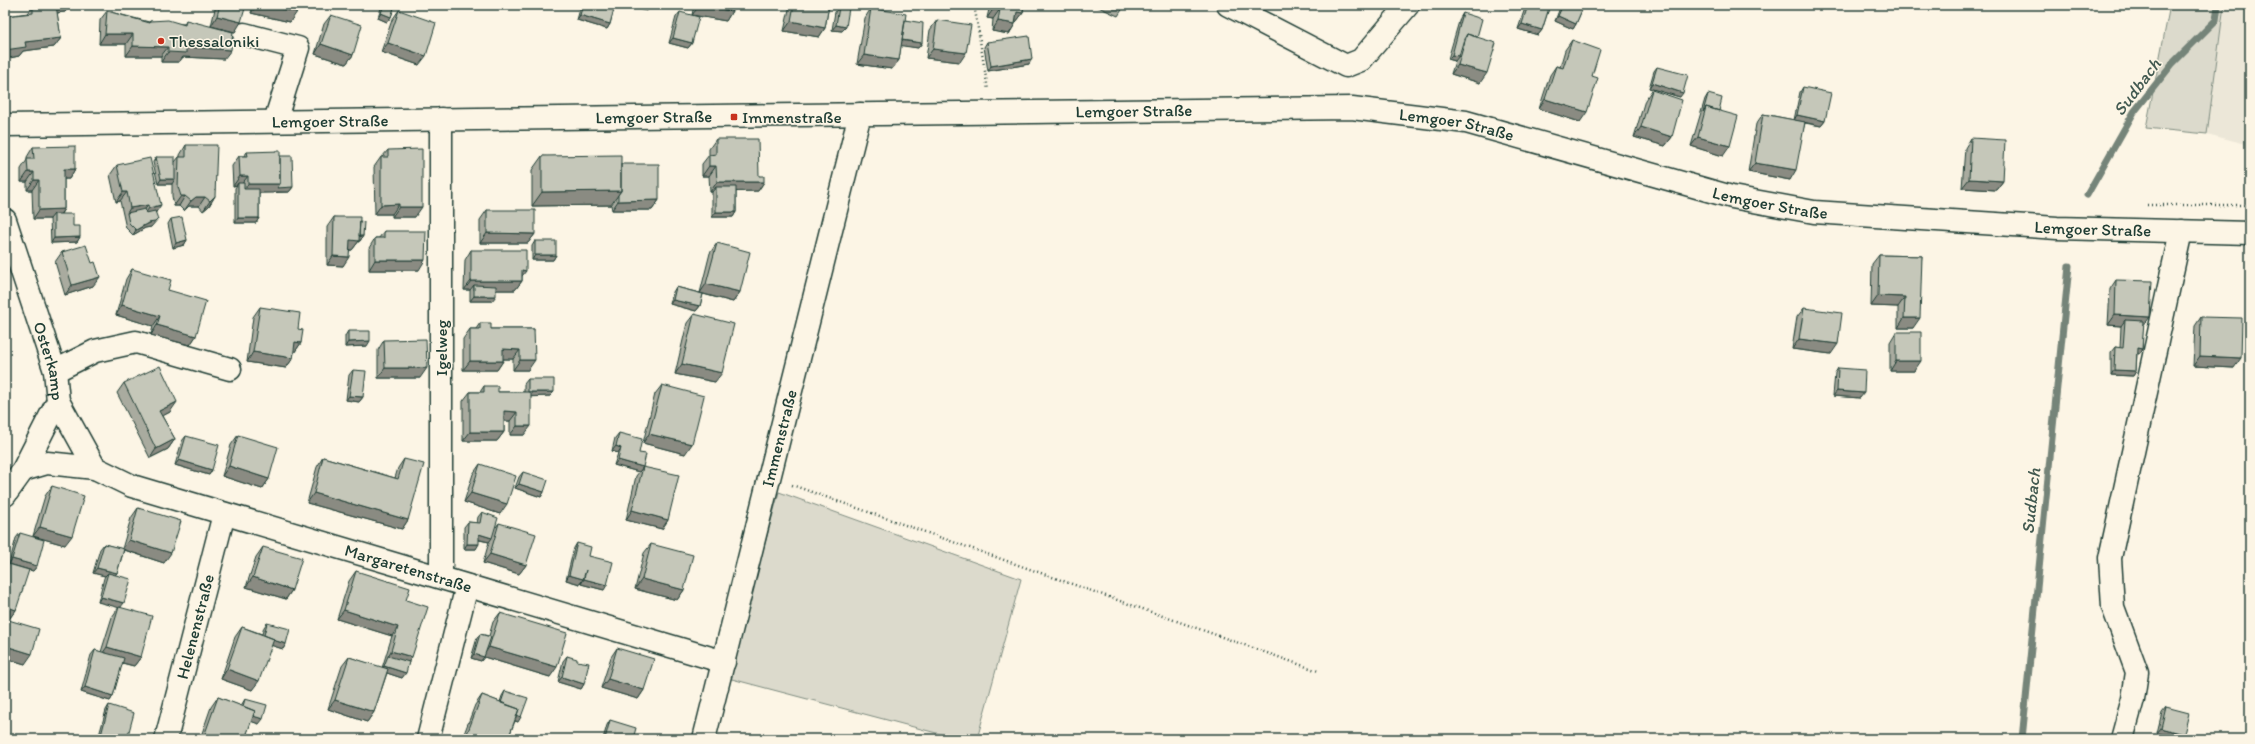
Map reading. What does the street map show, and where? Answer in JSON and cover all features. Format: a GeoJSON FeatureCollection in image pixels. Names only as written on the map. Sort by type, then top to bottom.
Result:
{"type":"FeatureCollection","features":[{"type":"Feature","properties":{"kind":"street"},"geometry":{"type":"LineString","coordinates":[[1228,5],[1346,66],[1361,60],[1408,5]]}},
{"type":"Feature","properties":{"kind":"street"},"geometry":{"type":"LineString","coordinates":[[244,34],[298,48],[275,121]]}},
{"type":"Feature","properties":{"kind":"street","name":"Lemgoer Straße"},"geometry":{"type":"LineString","coordinates":[[5,125],[1352,108],[1466,122],[1732,197],[1814,212],[2057,228],[2250,233]]}},
{"type":"Feature","properties":{"kind":"street","name":"Immenstraße"},"geometry":{"type":"LineString","coordinates":[[704,739],[771,478],[860,114]]}},
{"type":"Feature","properties":{"kind":"street","name":"Igelweg"},"geometry":{"type":"LineString","coordinates":[[441,119],[441,577]]}},
{"type":"Feature","properties":{"kind":"street","name":"Osterkamp"},"geometry":{"type":"LineString","coordinates":[[5,220],[55,371],[58,401],[23,470],[5,495]]}},
{"type":"Feature","properties":{"kind":"street"},"geometry":{"type":"LineString","coordinates":[[2122,739],[2133,699],[2137,672],[2113,607],[2110,558],[2181,231]]}},
{"type":"Feature","properties":{"kind":"street"},"geometry":{"type":"LineString","coordinates":[[55,371],[95,351],[136,342],[230,369]]}},
{"type":"Feature","properties":{"kind":"street"},"geometry":{"type":"LineString","coordinates":[[58,401],[95,468]]}},
{"type":"Feature","properties":{"kind":"street","name":"Margaretenstraße"},"geometry":{"type":"LineString","coordinates":[[23,470],[47,463],[95,468],[132,486],[724,662]]}},
{"type":"Feature","properties":{"kind":"street","name":"Helenenstraße"},"geometry":{"type":"LineString","coordinates":[[166,739],[224,514]]}},
{"type":"Feature","properties":{"kind":"street"},"geometry":{"type":"LineString","coordinates":[[428,739],[467,586]]}},
{"type":"Feature","properties":{"kind":"path"},"geometry":{"type":"LineString","coordinates":[[971,5],[975,10],[992,113]]}},
{"type":"Feature","properties":{"kind":"path"},"geometry":{"type":"LineString","coordinates":[[771,478],[1318,671]]}},
{"type":"Feature","properties":{"kind":"shaded area"},"geometry":{"type":"Polygon","coordinates":[[[2170,5],[2224,5],[2207,134],[2146,128],[2170,5]]]}},
{"type":"Feature","properties":{"kind":"shaded area"},"geometry":{"type":"Polygon","coordinates":[[[2224,5],[2250,5],[2250,145],[2207,134],[2224,5]]]}},
{"type":"Feature","properties":{"kind":"shaded area"},"geometry":{"type":"Polygon","coordinates":[[[779,492],[1021,579],[977,739],[959,739],[728,678],[779,492]]]}},
{"type":"Feature","properties":{"kind":"building"},"geometry":{"type":"Polygon","coordinates":[[[56,5],[61,38],[25,42],[26,47],[5,50],[5,16],[33,13],[33,7],[56,5]]]}},
{"type":"Feature","properties":{"kind":"building"},"geometry":{"type":"Polygon","coordinates":[[[56,5],[68,5],[69,7],[57,9],[56,5]]]}},
{"type":"Feature","properties":{"kind":"building"},"geometry":{"type":"Polygon","coordinates":[[[220,5],[246,5],[241,22],[217,16],[220,5]]]}},
{"type":"Feature","properties":{"kind":"building"},"geometry":{"type":"Polygon","coordinates":[[[264,5],[299,5],[297,12],[264,5]]]}},
{"type":"Feature","properties":{"kind":"building"},"geometry":{"type":"Polygon","coordinates":[[[384,5],[395,5],[391,17],[381,13],[384,5]]]}},
{"type":"Feature","properties":{"kind":"building"},"geometry":{"type":"Polygon","coordinates":[[[583,5],[615,5],[610,24],[580,15],[583,5]]]}},
{"type":"Feature","properties":{"kind":"building"},"geometry":{"type":"Polygon","coordinates":[[[699,5],[733,5],[732,11],[699,5]]]}},
{"type":"Feature","properties":{"kind":"building"},"geometry":{"type":"Polygon","coordinates":[[[794,5],[829,5],[825,28],[791,21],[794,5]]]}},
{"type":"Feature","properties":{"kind":"building"},"geometry":{"type":"Polygon","coordinates":[[[995,5],[1024,5],[1023,13],[1017,12],[1015,24],[998,21],[1000,9],[994,8],[995,5]]]}},
{"type":"Feature","properties":{"kind":"building"},"geometry":{"type":"Polygon","coordinates":[[[1528,5],[1550,5],[1542,30],[1522,24],[1528,5]]]}},
{"type":"Feature","properties":{"kind":"building"},"geometry":{"type":"Polygon","coordinates":[[[1563,5],[1584,5],[1576,24],[1558,16],[1563,5]]]}},
{"type":"Feature","properties":{"kind":"building"},"geometry":{"type":"Polygon","coordinates":[[[839,7],[849,8],[846,27],[836,25],[839,7]]]}},
{"type":"Feature","properties":{"kind":"building"},"geometry":{"type":"Polygon","coordinates":[[[871,8],[906,14],[899,60],[864,55],[871,8]]]}},
{"type":"Feature","properties":{"kind":"building"},"geometry":{"type":"Polygon","coordinates":[[[399,10],[436,23],[426,56],[388,43],[399,10]]]}},
{"type":"Feature","properties":{"kind":"building"},"geometry":{"type":"Polygon","coordinates":[[[107,11],[150,23],[150,21],[168,20],[185,25],[186,20],[233,32],[231,50],[186,47],[186,53],[168,52],[168,47],[133,46],[133,34],[105,34],[107,11]]]}},
{"type":"Feature","properties":{"kind":"building"},"geometry":{"type":"Polygon","coordinates":[[[680,12],[699,17],[692,43],[673,38],[680,12]]]}},
{"type":"Feature","properties":{"kind":"building"},"geometry":{"type":"Polygon","coordinates":[[[1463,13],[1482,19],[1477,37],[1467,34],[1459,56],[1452,55],[1463,13]]]}},
{"type":"Feature","properties":{"kind":"building"},"geometry":{"type":"Polygon","coordinates":[[[331,15],[362,25],[353,55],[321,44],[331,15]]]}},
{"type":"Feature","properties":{"kind":"building"},"geometry":{"type":"Polygon","coordinates":[[[905,20],[923,23],[922,43],[902,40],[905,20]]]}},
{"type":"Feature","properties":{"kind":"building"},"geometry":{"type":"Polygon","coordinates":[[[937,20],[971,25],[966,53],[933,49],[937,20]]]}},
{"type":"Feature","properties":{"kind":"building"},"geometry":{"type":"Polygon","coordinates":[[[1467,34],[1496,43],[1487,73],[1458,65],[1467,34]]]}},
{"type":"Feature","properties":{"kind":"building"},"geometry":{"type":"Polygon","coordinates":[[[1029,36],[1032,59],[991,66],[987,42],[1029,36]]]}},
{"type":"Feature","properties":{"kind":"building"},"geometry":{"type":"Polygon","coordinates":[[[1572,40],[1600,50],[1592,76],[1598,78],[1587,112],[1545,99],[1556,66],[1563,68],[1572,40]]]}},
{"type":"Feature","properties":{"kind":"building"},"geometry":{"type":"Polygon","coordinates":[[[1657,67],[1688,75],[1683,93],[1652,83],[1657,67]]]}},
{"type":"Feature","properties":{"kind":"building"},"geometry":{"type":"Polygon","coordinates":[[[1803,87],[1831,93],[1825,121],[1797,115],[1803,87]]]}},
{"type":"Feature","properties":{"kind":"building"},"geometry":{"type":"Polygon","coordinates":[[[1652,90],[1682,100],[1672,137],[1641,127],[1652,90]]]}},
{"type":"Feature","properties":{"kind":"building"},"geometry":{"type":"Polygon","coordinates":[[[1708,94],[1722,98],[1719,111],[1706,107],[1703,112],[1708,94]]]}},
{"type":"Feature","properties":{"kind":"building"},"geometry":{"type":"Polygon","coordinates":[[[1706,107],[1738,116],[1730,146],[1698,137],[1706,107]]]}},
{"type":"Feature","properties":{"kind":"building"},"geometry":{"type":"Polygon","coordinates":[[[1763,114],[1805,122],[1796,170],[1755,163],[1763,114]]]}},
{"type":"Feature","properties":{"kind":"building"},"geometry":{"type":"Polygon","coordinates":[[[1971,138],[2005,140],[2003,181],[1969,179],[1971,138]]]}},
{"type":"Feature","properties":{"kind":"building"},"geometry":{"type":"Polygon","coordinates":[[[716,139],[758,139],[759,176],[764,176],[764,182],[717,182],[716,166],[709,166],[709,155],[716,154],[716,139]]]}},
{"type":"Feature","properties":{"kind":"building"},"geometry":{"type":"Polygon","coordinates":[[[186,145],[217,145],[215,196],[210,201],[205,197],[196,197],[191,201],[185,196],[181,196],[178,187],[179,157],[186,157],[186,145]]]}},
{"type":"Feature","properties":{"kind":"building"},"geometry":{"type":"Polygon","coordinates":[[[75,146],[75,169],[64,169],[64,209],[39,210],[39,180],[34,180],[34,172],[28,172],[27,159],[34,159],[33,147],[75,146]]]}},
{"type":"Feature","properties":{"kind":"building"},"geometry":{"type":"Polygon","coordinates":[[[422,149],[422,207],[399,207],[399,204],[381,205],[381,157],[388,157],[388,150],[422,149]]]}},
{"type":"Feature","properties":{"kind":"building"},"geometry":{"type":"Polygon","coordinates":[[[280,151],[280,184],[248,184],[248,176],[240,176],[239,156],[248,156],[247,152],[280,151]]]}},
{"type":"Feature","properties":{"kind":"building"},"geometry":{"type":"Polygon","coordinates":[[[621,155],[621,191],[542,192],[542,156],[621,155]]]}},
{"type":"Feature","properties":{"kind":"building"},"geometry":{"type":"Polygon","coordinates":[[[280,156],[292,156],[293,187],[277,188],[280,184],[280,156]]]}},
{"type":"Feature","properties":{"kind":"building"},"geometry":{"type":"Polygon","coordinates":[[[156,157],[175,157],[175,179],[161,179],[156,157]]]}},
{"type":"Feature","properties":{"kind":"building"},"geometry":{"type":"Polygon","coordinates":[[[150,158],[161,205],[149,208],[148,205],[130,208],[127,192],[123,192],[117,165],[150,158]]]}},
{"type":"Feature","properties":{"kind":"building"},"geometry":{"type":"Polygon","coordinates":[[[621,164],[659,164],[659,200],[618,201],[618,195],[621,191],[621,164]]]}},
{"type":"Feature","properties":{"kind":"building"},"geometry":{"type":"Polygon","coordinates":[[[238,183],[244,183],[244,189],[259,189],[259,218],[238,218],[238,183]]]}},
{"type":"Feature","properties":{"kind":"building"},"geometry":{"type":"Polygon","coordinates":[[[716,187],[736,187],[736,212],[716,212],[716,187]]]}},
{"type":"Feature","properties":{"kind":"building"},"geometry":{"type":"Polygon","coordinates":[[[145,209],[146,213],[155,211],[158,219],[155,222],[148,223],[136,230],[129,223],[127,213],[145,209]]]}},
{"type":"Feature","properties":{"kind":"building"},"geometry":{"type":"Polygon","coordinates":[[[487,210],[535,210],[535,234],[487,233],[487,210]]]}},
{"type":"Feature","properties":{"kind":"building"},"geometry":{"type":"Polygon","coordinates":[[[54,214],[73,214],[73,226],[80,226],[80,237],[54,238],[54,214]]]}},
{"type":"Feature","properties":{"kind":"building"},"geometry":{"type":"Polygon","coordinates":[[[182,217],[187,240],[176,243],[171,219],[182,217]]]}},
{"type":"Feature","properties":{"kind":"building"},"geometry":{"type":"Polygon","coordinates":[[[334,217],[360,217],[359,241],[350,240],[349,257],[333,256],[334,217]]]}},
{"type":"Feature","properties":{"kind":"building"},"geometry":{"type":"Polygon","coordinates":[[[360,221],[364,222],[363,236],[359,236],[360,221]]]}},
{"type":"Feature","properties":{"kind":"building"},"geometry":{"type":"Polygon","coordinates":[[[384,231],[426,231],[425,260],[375,260],[375,238],[384,238],[384,231]]]}},
{"type":"Feature","properties":{"kind":"building"},"geometry":{"type":"Polygon","coordinates":[[[535,241],[556,241],[556,255],[535,255],[535,241]]]}},
{"type":"Feature","properties":{"kind":"building"},"geometry":{"type":"Polygon","coordinates":[[[717,243],[750,252],[740,292],[706,284],[717,243]]]}},
{"type":"Feature","properties":{"kind":"building"},"geometry":{"type":"Polygon","coordinates":[[[86,245],[92,263],[95,262],[100,277],[72,285],[62,252],[86,245]]]}},
{"type":"Feature","properties":{"kind":"building"},"geometry":{"type":"Polygon","coordinates":[[[471,250],[526,250],[526,271],[522,270],[522,281],[471,281],[471,250]]]}},
{"type":"Feature","properties":{"kind":"building"},"geometry":{"type":"Polygon","coordinates":[[[1879,255],[1922,256],[1920,318],[1904,318],[1905,297],[1878,296],[1879,255]]]}},
{"type":"Feature","properties":{"kind":"building"},"geometry":{"type":"Polygon","coordinates":[[[132,269],[171,280],[168,290],[206,301],[196,336],[157,325],[160,316],[122,305],[132,269]]]}},
{"type":"Feature","properties":{"kind":"building"},"geometry":{"type":"Polygon","coordinates":[[[2116,280],[2152,281],[2150,317],[2115,315],[2116,280]]]}},
{"type":"Feature","properties":{"kind":"building"},"geometry":{"type":"Polygon","coordinates":[[[474,285],[496,286],[496,296],[474,296],[474,285]]]}},
{"type":"Feature","properties":{"kind":"building"},"geometry":{"type":"Polygon","coordinates":[[[676,287],[703,294],[700,306],[673,300],[676,287]]]}},
{"type":"Feature","properties":{"kind":"building"},"geometry":{"type":"Polygon","coordinates":[[[260,307],[300,313],[298,329],[303,330],[301,343],[295,342],[293,358],[253,352],[260,307]]]}},
{"type":"Feature","properties":{"kind":"building"},"geometry":{"type":"Polygon","coordinates":[[[1804,308],[1842,313],[1838,344],[1799,339],[1804,308]]]}},
{"type":"Feature","properties":{"kind":"building"},"geometry":{"type":"Polygon","coordinates":[[[694,314],[734,324],[722,373],[682,364],[694,314]]]}},
{"type":"Feature","properties":{"kind":"building"},"geometry":{"type":"Polygon","coordinates":[[[2201,317],[2242,318],[2241,358],[2200,356],[2201,317]]]}},
{"type":"Feature","properties":{"kind":"building"},"geometry":{"type":"Polygon","coordinates":[[[2125,320],[2144,321],[2142,349],[2137,348],[2136,371],[2114,370],[2115,347],[2123,348],[2125,320]]]}},
{"type":"Feature","properties":{"kind":"building"},"geometry":{"type":"Polygon","coordinates":[[[480,323],[491,323],[491,329],[534,329],[535,360],[520,360],[520,350],[503,349],[503,361],[470,361],[470,329],[480,329],[480,323]]]}},
{"type":"Feature","properties":{"kind":"building"},"geometry":{"type":"Polygon","coordinates":[[[348,331],[370,331],[370,341],[348,342],[348,331]]]}},
{"type":"Feature","properties":{"kind":"building"},"geometry":{"type":"Polygon","coordinates":[[[1896,332],[1921,332],[1921,361],[1896,361],[1896,332]]]}},
{"type":"Feature","properties":{"kind":"building"},"geometry":{"type":"Polygon","coordinates":[[[426,339],[427,368],[385,368],[384,340],[426,339]]]}},
{"type":"Feature","properties":{"kind":"building"},"geometry":{"type":"Polygon","coordinates":[[[160,366],[177,402],[159,411],[175,439],[156,449],[124,383],[160,366]]]}},
{"type":"Feature","properties":{"kind":"building"},"geometry":{"type":"Polygon","coordinates":[[[1838,368],[1865,370],[1864,393],[1837,391],[1838,368]]]}},
{"type":"Feature","properties":{"kind":"building"},"geometry":{"type":"Polygon","coordinates":[[[353,370],[366,371],[363,397],[349,396],[353,370]]]}},
{"type":"Feature","properties":{"kind":"building"},"geometry":{"type":"Polygon","coordinates":[[[528,379],[554,379],[554,392],[528,392],[528,379]]]}},
{"type":"Feature","properties":{"kind":"building"},"geometry":{"type":"Polygon","coordinates":[[[662,385],[704,396],[692,444],[649,434],[662,385]]]}},
{"type":"Feature","properties":{"kind":"building"},"geometry":{"type":"Polygon","coordinates":[[[484,386],[498,386],[498,392],[531,392],[531,426],[517,426],[517,412],[504,411],[504,432],[470,432],[470,392],[484,392],[484,386]]]}},
{"type":"Feature","properties":{"kind":"building"},"geometry":{"type":"Polygon","coordinates":[[[619,433],[642,439],[639,453],[646,454],[643,467],[618,460],[621,448],[616,446],[619,433]]]}},
{"type":"Feature","properties":{"kind":"building"},"geometry":{"type":"Polygon","coordinates":[[[238,435],[278,447],[269,479],[229,466],[238,435]]]}},
{"type":"Feature","properties":{"kind":"building"},"geometry":{"type":"Polygon","coordinates":[[[186,436],[219,445],[212,470],[179,460],[186,436]]]}},
{"type":"Feature","properties":{"kind":"building"},"geometry":{"type":"Polygon","coordinates":[[[323,457],[398,479],[404,459],[424,464],[408,520],[314,493],[323,457]]]}},
{"type":"Feature","properties":{"kind":"building"},"geometry":{"type":"Polygon","coordinates":[[[480,464],[516,476],[507,504],[471,493],[480,464]]]}},
{"type":"Feature","properties":{"kind":"building"},"geometry":{"type":"Polygon","coordinates":[[[643,467],[679,475],[668,520],[632,510],[643,467]]]}},
{"type":"Feature","properties":{"kind":"building"},"geometry":{"type":"Polygon","coordinates":[[[523,472],[548,480],[544,492],[519,484],[523,472]]]}},
{"type":"Feature","properties":{"kind":"building"},"geometry":{"type":"Polygon","coordinates":[[[52,486],[84,496],[72,536],[40,527],[52,486]]]}},
{"type":"Feature","properties":{"kind":"building"},"geometry":{"type":"Polygon","coordinates":[[[138,508],[181,521],[171,553],[129,540],[138,508]]]}},
{"type":"Feature","properties":{"kind":"building"},"geometry":{"type":"Polygon","coordinates":[[[482,512],[498,518],[492,538],[479,534],[479,544],[467,544],[468,522],[480,523],[482,512]]]}},
{"type":"Feature","properties":{"kind":"building"},"geometry":{"type":"Polygon","coordinates":[[[499,523],[536,534],[526,565],[490,554],[499,523]]]}},
{"type":"Feature","properties":{"kind":"building"},"geometry":{"type":"Polygon","coordinates":[[[20,533],[44,540],[37,566],[12,559],[20,533]]]}},
{"type":"Feature","properties":{"kind":"building"},"geometry":{"type":"Polygon","coordinates":[[[577,543],[591,547],[589,556],[613,562],[607,585],[584,579],[586,570],[583,579],[569,575],[577,543]]]}},
{"type":"Feature","properties":{"kind":"building"},"geometry":{"type":"Polygon","coordinates":[[[104,544],[124,549],[117,573],[97,568],[104,544]]]}},
{"type":"Feature","properties":{"kind":"building"},"geometry":{"type":"Polygon","coordinates":[[[651,544],[693,555],[684,590],[642,579],[651,544]]]}},
{"type":"Feature","properties":{"kind":"building"},"geometry":{"type":"Polygon","coordinates":[[[263,547],[302,558],[292,590],[253,577],[263,547]]]}},
{"type":"Feature","properties":{"kind":"building"},"geometry":{"type":"Polygon","coordinates":[[[5,563],[29,570],[16,610],[5,606],[5,563]]]}},
{"type":"Feature","properties":{"kind":"building"},"geometry":{"type":"Polygon","coordinates":[[[356,571],[410,588],[406,600],[428,607],[412,657],[391,651],[398,627],[344,610],[356,571]]]}},
{"type":"Feature","properties":{"kind":"building"},"geometry":{"type":"Polygon","coordinates":[[[108,573],[131,579],[124,603],[101,597],[108,573]]]}},
{"type":"Feature","properties":{"kind":"building"},"geometry":{"type":"Polygon","coordinates":[[[119,607],[152,616],[141,657],[107,647],[119,607]]]}},
{"type":"Feature","properties":{"kind":"building"},"geometry":{"type":"Polygon","coordinates":[[[500,613],[567,633],[557,667],[489,647],[500,613]]]}},
{"type":"Feature","properties":{"kind":"building"},"geometry":{"type":"Polygon","coordinates":[[[5,619],[39,629],[32,654],[9,647],[10,643],[5,641],[5,619]]]}},
{"type":"Feature","properties":{"kind":"building"},"geometry":{"type":"Polygon","coordinates":[[[267,623],[290,629],[286,644],[273,640],[274,639],[264,635],[267,623]]]}},
{"type":"Feature","properties":{"kind":"building"},"geometry":{"type":"Polygon","coordinates":[[[242,627],[274,639],[259,681],[227,669],[242,627]]]}},
{"type":"Feature","properties":{"kind":"building"},"geometry":{"type":"Polygon","coordinates":[[[480,634],[491,637],[484,657],[474,654],[480,634]]]}},
{"type":"Feature","properties":{"kind":"building"},"geometry":{"type":"Polygon","coordinates":[[[617,648],[654,659],[644,690],[608,679],[617,648]]]}},
{"type":"Feature","properties":{"kind":"building"},"geometry":{"type":"Polygon","coordinates":[[[95,650],[124,658],[113,696],[85,687],[95,650]]]}},
{"type":"Feature","properties":{"kind":"building"},"geometry":{"type":"Polygon","coordinates":[[[388,656],[409,662],[406,673],[384,666],[388,656]]]}},
{"type":"Feature","properties":{"kind":"building"},"geometry":{"type":"Polygon","coordinates":[[[567,656],[577,659],[577,661],[589,663],[584,684],[562,677],[567,656]]]}},
{"type":"Feature","properties":{"kind":"building"},"geometry":{"type":"Polygon","coordinates":[[[349,657],[388,669],[374,712],[335,700],[349,657]]]}},
{"type":"Feature","properties":{"kind":"building"},"geometry":{"type":"Polygon","coordinates":[[[505,691],[528,698],[521,717],[517,715],[519,709],[501,703],[505,691]]]}},
{"type":"Feature","properties":{"kind":"building"},"geometry":{"type":"Polygon","coordinates":[[[482,695],[519,709],[508,739],[465,739],[482,695]]]}},
{"type":"Feature","properties":{"kind":"building"},"geometry":{"type":"Polygon","coordinates":[[[218,697],[255,711],[245,739],[203,739],[218,697]]]}},
{"type":"Feature","properties":{"kind":"building"},"geometry":{"type":"Polygon","coordinates":[[[245,699],[267,705],[263,719],[253,716],[255,711],[243,706],[245,699]]]}},
{"type":"Feature","properties":{"kind":"building"},"geometry":{"type":"Polygon","coordinates":[[[109,705],[134,713],[127,739],[100,739],[109,705]]]}},
{"type":"Feature","properties":{"kind":"building"},"geometry":{"type":"Polygon","coordinates":[[[2166,707],[2189,713],[2184,734],[2161,728],[2166,707]]]}},
{"type":"Feature","properties":{"kind":"building"},"geometry":{"type":"Polygon","coordinates":[[[610,720],[636,728],[633,739],[605,739],[610,720]]]}},
{"type":"Feature","properties":{"kind":"building"},"geometry":{"type":"Polygon","coordinates":[[[323,735],[338,739],[322,739],[323,735]]]}},
{"type":"Feature","properties":{"kind":"waterway","name":"Sudbach"},"geometry":{"type":"LineString","coordinates":[[2087,195],[2134,112],[2172,64],[2216,20],[2218,5]]}},
{"type":"Feature","properties":{"kind":"waterway","name":"Sudbach"},"geometry":{"type":"LineString","coordinates":[[2022,739],[2069,266]]}},
{"type":"Feature","properties":{"kind":"place","name":"Thessaloniki"},"geometry":{"type":"Point","coordinates":[161,41]}},
{"type":"Feature","properties":{"kind":"place","name":"Immenstraße"},"geometry":{"type":"Point","coordinates":[734,117]}}]}
